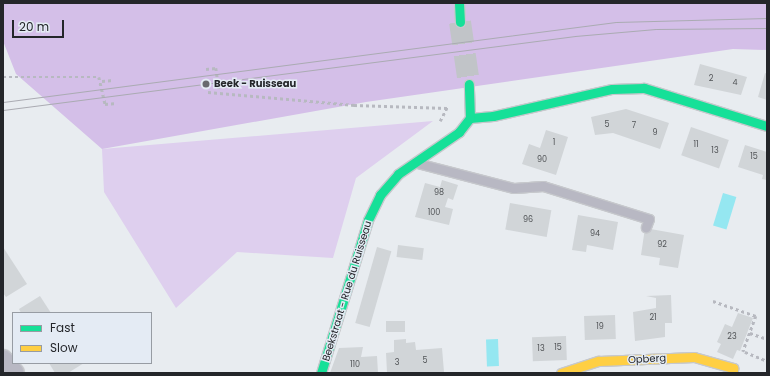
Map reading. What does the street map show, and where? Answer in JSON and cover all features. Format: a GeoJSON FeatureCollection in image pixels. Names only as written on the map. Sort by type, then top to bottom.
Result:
{"type":"FeatureCollection","features":[{"type":"Feature","properties":{"kind":"street"},"geometry":{"type":"LineString","coordinates":[[459,3],[460,22]]}},
{"type":"Feature","properties":{"kind":"street"},"geometry":{"type":"LineString","coordinates":[[469,84],[470,118],[493,116],[612,89],[644,88],[767,126]]}},
{"type":"Feature","properties":{"kind":"street","name":"Beekstraat - Rue du Ruisseau"},"geometry":{"type":"LineString","coordinates":[[321,373],[368,220],[388,184],[413,162],[459,132],[470,118]]}},
{"type":"Feature","properties":{"kind":"street","name":"Opberg"},"geometry":{"type":"LineString","coordinates":[[561,373],[599,361],[694,357],[733,371]]}},
{"type":"Feature","properties":{"kind":"street"},"geometry":{"type":"LineString","coordinates":[[3,359],[15,373]]}},
{"type":"Feature","properties":{"kind":"lane"},"geometry":{"type":"LineString","coordinates":[[413,162],[514,188],[543,186],[649,219],[646,227]]}},
{"type":"Feature","properties":{"kind":"path"},"geometry":{"type":"LineString","coordinates":[[206,69],[216,68],[219,90]]}},
{"type":"Feature","properties":{"kind":"path"},"geometry":{"type":"LineString","coordinates":[[3,77],[99,77],[102,81],[105,104],[117,102]]}},
{"type":"Feature","properties":{"kind":"path"},"geometry":{"type":"LineString","coordinates":[[102,81],[113,80]]}},
{"type":"Feature","properties":{"kind":"path"},"geometry":{"type":"LineString","coordinates":[[208,92],[219,90],[354,105],[447,108]]}},
{"type":"Feature","properties":{"kind":"path"},"geometry":{"type":"LineString","coordinates":[[713,301],[756,316],[743,351],[733,371]]}},
{"type":"Feature","properties":{"kind":"path"},"geometry":{"type":"LineString","coordinates":[[750,333],[767,340]]}},
{"type":"Feature","properties":{"kind":"path"},"geometry":{"type":"LineString","coordinates":[[743,351],[767,361]]}},
{"type":"Feature","properties":{"kind":"shaded area"},"geometry":{"type":"Polygon","coordinates":[[[3,3],[767,3],[767,50],[733,49],[366,102],[102,149],[16,74],[3,41],[3,3]]]}},
{"type":"Feature","properties":{"kind":"shaded area"},"geometry":{"type":"Polygon","coordinates":[[[433,121],[356,178],[333,258],[237,252],[176,308],[104,192],[102,149],[433,121]]]}},
{"type":"Feature","properties":{"kind":"water"},"geometry":{"type":"Polygon","coordinates":[[[723,193],[736,197],[726,230],[713,226],[723,193]]]}},
{"type":"Feature","properties":{"kind":"water"},"geometry":{"type":"Polygon","coordinates":[[[486,339],[498,339],[499,366],[487,366],[486,339]]]}},
{"type":"Feature","properties":{"kind":"building"},"geometry":{"type":"Polygon","coordinates":[[[700,64],[747,77],[741,95],[694,85],[700,64]]]}},
{"type":"Feature","properties":{"kind":"building"},"geometry":{"type":"Polygon","coordinates":[[[765,73],[767,74],[767,100],[758,97],[765,73]]]}},
{"type":"Feature","properties":{"kind":"building"},"geometry":{"type":"Polygon","coordinates":[[[626,109],[669,123],[660,149],[613,133],[595,135],[591,117],[626,109]]]}},
{"type":"Feature","properties":{"kind":"building"},"geometry":{"type":"Polygon","coordinates":[[[691,127],[729,140],[719,168],[681,155],[691,127]]]}},
{"type":"Feature","properties":{"kind":"building"},"geometry":{"type":"Polygon","coordinates":[[[546,130],[568,137],[556,175],[522,164],[529,144],[540,148],[546,130]]]}},
{"type":"Feature","properties":{"kind":"building"},"geometry":{"type":"Polygon","coordinates":[[[745,145],[767,152],[767,180],[762,179],[763,175],[738,167],[745,145]]]}},
{"type":"Feature","properties":{"kind":"building"},"geometry":{"type":"Polygon","coordinates":[[[442,180],[458,185],[453,200],[448,198],[445,207],[453,209],[449,225],[415,217],[425,183],[440,187],[442,180]]]}},
{"type":"Feature","properties":{"kind":"building"},"geometry":{"type":"Polygon","coordinates":[[[510,203],[551,210],[547,237],[505,230],[510,203]]]}},
{"type":"Feature","properties":{"kind":"building"},"geometry":{"type":"Polygon","coordinates":[[[578,215],[618,222],[613,250],[587,245],[586,252],[572,250],[578,215]]]}},
{"type":"Feature","properties":{"kind":"building"},"geometry":{"type":"Polygon","coordinates":[[[645,228],[684,235],[678,268],[659,265],[660,258],[641,255],[645,228]]]}},
{"type":"Feature","properties":{"kind":"building"},"geometry":{"type":"Polygon","coordinates":[[[398,245],[424,248],[422,260],[397,257],[398,245]]]}},
{"type":"Feature","properties":{"kind":"building"},"geometry":{"type":"Polygon","coordinates":[[[3,247],[27,284],[6,297],[3,293],[3,247]]]}},
{"type":"Feature","properties":{"kind":"building"},"geometry":{"type":"Polygon","coordinates":[[[377,247],[391,251],[370,327],[355,323],[377,247]]]}},
{"type":"Feature","properties":{"kind":"building"},"geometry":{"type":"Polygon","coordinates":[[[671,295],[672,323],[665,323],[665,337],[635,341],[633,312],[656,308],[656,298],[646,296],[671,295]]]}},
{"type":"Feature","properties":{"kind":"building"},"geometry":{"type":"Polygon","coordinates":[[[40,296],[50,312],[20,312],[19,309],[40,296]]]}},
{"type":"Feature","properties":{"kind":"building"},"geometry":{"type":"Polygon","coordinates":[[[738,313],[753,318],[740,351],[737,350],[733,359],[717,352],[721,344],[717,342],[725,324],[732,327],[738,313]]]}},
{"type":"Feature","properties":{"kind":"building"},"geometry":{"type":"Polygon","coordinates":[[[615,315],[616,339],[585,340],[584,316],[615,315]]]}},
{"type":"Feature","properties":{"kind":"building"},"geometry":{"type":"Polygon","coordinates":[[[386,321],[405,321],[405,332],[386,332],[386,321]]]}},
{"type":"Feature","properties":{"kind":"building"},"geometry":{"type":"Polygon","coordinates":[[[566,336],[567,360],[533,361],[532,337],[566,336]]]}},
{"type":"Feature","properties":{"kind":"building"},"geometry":{"type":"Polygon","coordinates":[[[406,339],[406,343],[415,342],[416,350],[442,348],[444,372],[387,373],[386,353],[394,352],[394,340],[406,339]]]}},
{"type":"Feature","properties":{"kind":"building"},"geometry":{"type":"Polygon","coordinates":[[[363,347],[361,357],[377,356],[378,373],[330,373],[339,348],[363,347]]]}},
{"type":"Feature","properties":{"kind":"building"},"geometry":{"type":"Polygon","coordinates":[[[50,364],[82,364],[68,373],[55,373],[50,364]]]}},
{"type":"Feature","properties":{"kind":"tunnel"},"geometry":{"type":"LineString","coordinates":[[460,22],[469,84]]}},
{"type":"Feature","properties":{"kind":"tram line"},"geometry":{"type":"LineString","coordinates":[[3,102],[616,22],[767,18]]}},
{"type":"Feature","properties":{"kind":"tram line"},"geometry":{"type":"LineString","coordinates":[[3,110],[575,36],[656,29],[767,28]]}},
{"type":"Feature","properties":{"kind":"traffic: fast"},"geometry":{"type":"LineString","coordinates":[[459,3],[460,22]]}},
{"type":"Feature","properties":{"kind":"traffic: fast"},"geometry":{"type":"LineString","coordinates":[[321,373],[368,220],[380,195],[398,174],[459,132],[470,118],[469,84]]}},
{"type":"Feature","properties":{"kind":"traffic: fast"},"geometry":{"type":"LineString","coordinates":[[470,118],[493,116],[612,89],[644,88],[767,126]]}},
{"type":"Feature","properties":{"kind":"traffic: slow"},"geometry":{"type":"LineString","coordinates":[[561,373],[599,361],[694,357],[733,368],[733,373]]}},
{"type":"Feature","properties":{"kind":"place","name":"Beek - Ruisseau"},"geometry":{"type":"Point","coordinates":[206,84]}}]}
